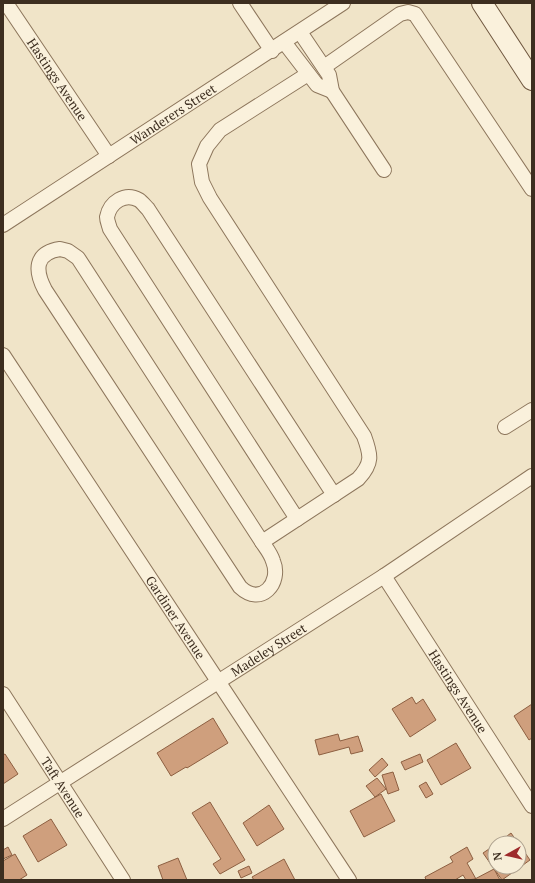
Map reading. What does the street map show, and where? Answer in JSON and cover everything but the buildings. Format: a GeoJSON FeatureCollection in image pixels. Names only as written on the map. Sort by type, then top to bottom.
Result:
{"type":"FeatureCollection","features":[{"type":"Feature","properties":{"kind":"main road"},"geometry":{"type":"LineString","coordinates":[[482,3],[532,80]]}},
{"type":"Feature","properties":{"kind":"street","name":"Hastings Avenue"},"geometry":{"type":"LineString","coordinates":[[6,3],[109,156]]}},
{"type":"Feature","properties":{"kind":"street"},"geometry":{"type":"LineString","coordinates":[[240,3],[272,51]]}},
{"type":"Feature","properties":{"kind":"street","name":"Wanderers Street"},"geometry":{"type":"LineString","coordinates":[[3,225],[272,51],[343,3]]}},
{"type":"Feature","properties":{"kind":"street"},"geometry":{"type":"LineString","coordinates":[[324,67],[400,14],[408,12],[415,14],[532,189]]}},
{"type":"Feature","properties":{"kind":"street"},"geometry":{"type":"LineString","coordinates":[[300,32],[329,75],[332,90],[384,170]]}},
{"type":"Feature","properties":{"kind":"street"},"geometry":{"type":"LineString","coordinates":[[284,42],[317,85],[332,90]]}},
{"type":"Feature","properties":{"kind":"street"},"geometry":{"type":"LineString","coordinates":[[262,542],[358,479],[368,468],[370,452],[364,436],[210,198],[202,182],[199,164],[207,146],[220,130],[308,74]]}},
{"type":"Feature","properties":{"kind":"street"},"geometry":{"type":"LineString","coordinates":[[297,519],[110,229],[107,218],[110,208],[117,200],[131,197],[140,200],[148,209],[334,495]]}},
{"type":"Feature","properties":{"kind":"street"},"geometry":{"type":"LineString","coordinates":[[60,249],[68,251],[78,258],[262,542],[274,562],[275,574],[272,586],[265,593],[255,596],[247,594],[240,587],[45,290],[39,279],[38,266],[42,257],[50,250],[60,249]]}},
{"type":"Feature","properties":{"kind":"street","name":"Gardiner Avenue"},"geometry":{"type":"LineString","coordinates":[[3,355],[349,880]]}},
{"type":"Feature","properties":{"kind":"street"},"geometry":{"type":"LineString","coordinates":[[505,428],[532,410]]}},
{"type":"Feature","properties":{"kind":"street","name":"Madeley Street"},"geometry":{"type":"LineString","coordinates":[[3,819],[384,576],[532,476]]}},
{"type":"Feature","properties":{"kind":"street","name":"Hastings Avenue"},"geometry":{"type":"LineString","coordinates":[[384,576],[532,806]]}},
{"type":"Feature","properties":{"kind":"street","name":"Taft Avenue"},"geometry":{"type":"LineString","coordinates":[[3,694],[123,880]]}}]}
